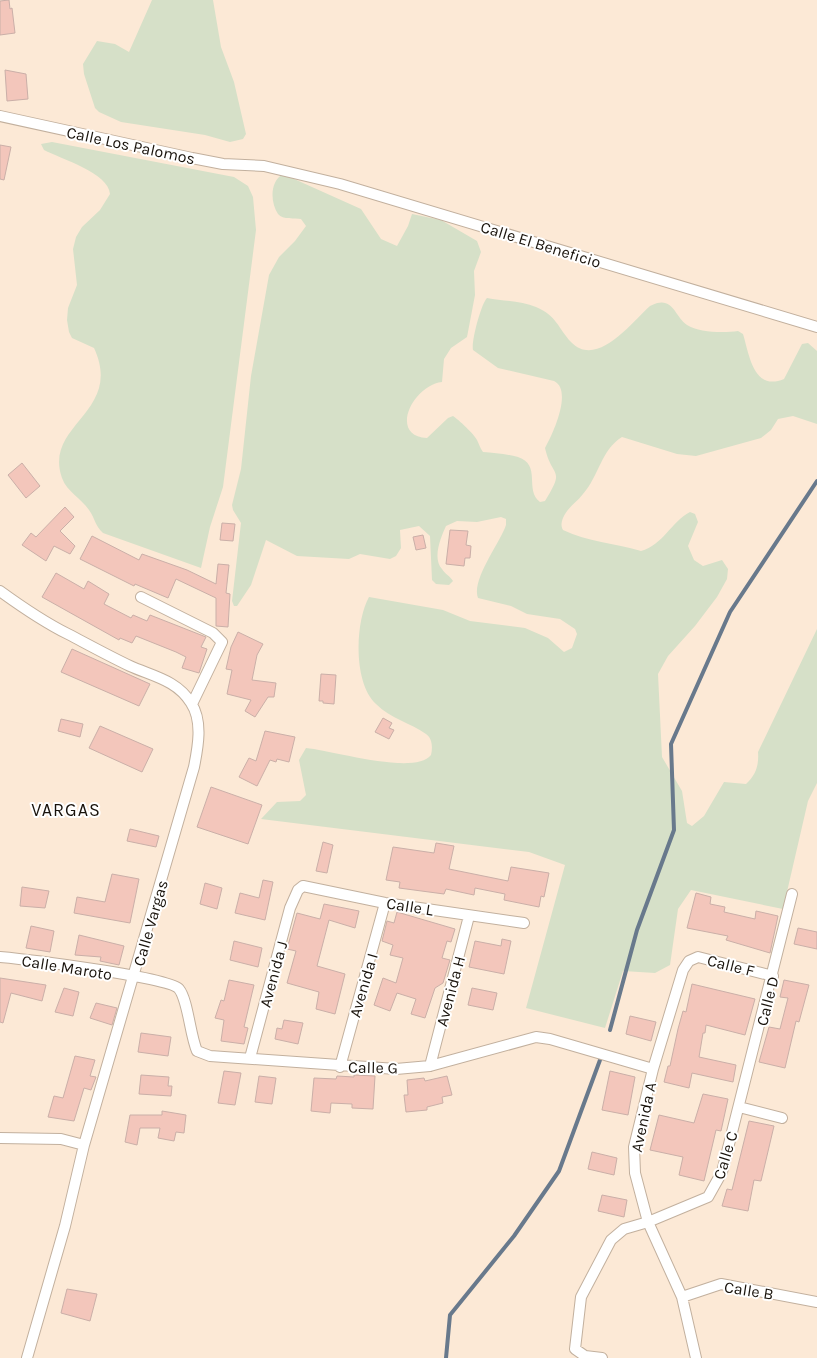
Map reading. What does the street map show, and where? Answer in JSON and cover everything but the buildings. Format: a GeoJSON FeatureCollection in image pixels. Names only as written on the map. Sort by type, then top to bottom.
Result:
{"type":"FeatureCollection","features":[{"type":"Feature","properties":{"kind":"street","name":"Calle Los Palomos"},"geometry":{"type":"LineString","coordinates":[[0,116],[223,164],[264,166]]}},
{"type":"Feature","properties":{"kind":"street","name":"Calle El Beneficio"},"geometry":{"type":"LineString","coordinates":[[264,166],[340,184],[817,327]]}},
{"type":"Feature","properties":{"kind":"street","name":"Calle Vargas"},"geometry":{"type":"LineString","coordinates":[[0,592],[66,633],[132,667],[168,681],[182,691],[192,704],[198,727],[198,744],[194,767],[84,1145],[65,1226],[27,1358]]}},
{"type":"Feature","properties":{"kind":"street"},"geometry":{"type":"LineString","coordinates":[[140,596],[212,633],[222,642],[192,704]]}},
{"type":"Feature","properties":{"kind":"street","name":"Calle L"},"geometry":{"type":"LineString","coordinates":[[298,890],[303,886],[311,886],[385,903],[524,923]]}},
{"type":"Feature","properties":{"kind":"street","name":"Avenida J"},"geometry":{"type":"LineString","coordinates":[[250,1058],[290,908],[298,890]]}},
{"type":"Feature","properties":{"kind":"street","name":"Calle D"},"geometry":{"type":"LineString","coordinates":[[739,1106],[792,894]]}},
{"type":"Feature","properties":{"kind":"street","name":"Avenida I"},"geometry":{"type":"LineString","coordinates":[[340,1066],[385,903]]}},
{"type":"Feature","properties":{"kind":"street","name":"Avenida H"},"geometry":{"type":"LineString","coordinates":[[430,1066],[469,916]]}},
{"type":"Feature","properties":{"kind":"street","name":"Calle Maroto"},"geometry":{"type":"LineString","coordinates":[[0,957],[47,962],[134,977]]}},
{"type":"Feature","properties":{"kind":"street","name":"Calle F"},"geometry":{"type":"LineString","coordinates":[[689,961],[698,957],[773,976]]}},
{"type":"Feature","properties":{"kind":"street","name":"Avenida A"},"geometry":{"type":"LineString","coordinates":[[689,961],[684,970],[653,1069],[634,1147],[635,1173],[648,1222],[682,1297],[696,1358]]}},
{"type":"Feature","properties":{"kind":"street","name":"Calle G"},"geometry":{"type":"LineString","coordinates":[[134,977],[161,980],[178,988],[197,1051],[210,1056],[396,1069],[430,1066],[536,1037],[550,1039],[653,1069]]}},
{"type":"Feature","properties":{"kind":"street"},"geometry":{"type":"LineString","coordinates":[[739,1106],[782,1118]]}},
{"type":"Feature","properties":{"kind":"street","name":"Calle C"},"geometry":{"type":"LineString","coordinates":[[602,1358],[580,1354],[575,1349],[581,1297],[611,1240],[624,1229],[648,1222],[708,1197],[722,1172],[739,1106]]}},
{"type":"Feature","properties":{"kind":"street"},"geometry":{"type":"LineString","coordinates":[[0,1138],[61,1140],[84,1145]]}},
{"type":"Feature","properties":{"kind":"street","name":"Calle B"},"geometry":{"type":"LineString","coordinates":[[682,1297],[721,1284],[817,1302]]}},
{"type":"Feature","properties":{"kind":"green space"},"geometry":{"type":"Polygon","coordinates":[[[152,0],[213,0],[221,47],[234,82],[246,134],[243,139],[230,142],[205,135],[121,122],[99,112],[95,108],[84,74],[83,64],[97,41],[115,44],[129,52],[152,0]]]}},
{"type":"Feature","properties":{"kind":"green space"},"geometry":{"type":"Polygon","coordinates":[[[52,142],[234,177],[248,186],[253,197],[256,230],[223,487],[210,527],[201,568],[103,533],[98,528],[89,510],[67,487],[62,478],[59,460],[63,444],[92,403],[99,388],[100,370],[94,348],[72,338],[69,332],[68,308],[77,285],[73,249],[76,237],[82,227],[100,210],[110,194],[108,186],[93,173],[44,150],[41,144],[52,142]]]}},
{"type":"Feature","properties":{"kind":"green space"},"geometry":{"type":"Polygon","coordinates":[[[283,174],[361,209],[381,239],[397,246],[412,214],[441,220],[477,241],[481,252],[474,271],[475,295],[467,337],[451,348],[444,359],[442,382],[431,385],[414,401],[409,410],[407,420],[409,429],[415,435],[427,438],[448,418],[453,416],[473,435],[483,452],[514,456],[525,461],[531,472],[535,497],[540,502],[545,501],[555,483],[556,473],[545,448],[560,413],[562,393],[554,381],[498,368],[473,350],[477,323],[487,298],[519,302],[536,307],[553,318],[571,342],[581,349],[592,350],[603,347],[614,340],[650,306],[658,303],[668,304],[692,328],[712,332],[738,331],[743,334],[754,368],[765,380],[774,382],[784,379],[802,344],[808,343],[817,351],[817,424],[793,416],[778,419],[771,430],[761,438],[696,456],[677,454],[622,437],[609,449],[588,487],[567,511],[562,520],[563,530],[572,534],[641,551],[655,544],[677,521],[690,512],[695,514],[698,522],[688,546],[694,560],[703,566],[722,560],[728,569],[727,579],[717,597],[695,626],[668,656],[658,674],[662,757],[682,791],[687,823],[692,826],[704,816],[724,782],[746,784],[752,777],[758,761],[758,752],[817,629],[817,783],[808,801],[783,909],[691,890],[678,909],[670,965],[655,973],[623,971],[605,1028],[526,1008],[565,865],[529,852],[261,819],[277,802],[300,801],[306,795],[299,760],[306,748],[391,763],[422,761],[431,755],[432,743],[430,738],[376,704],[363,682],[360,668],[359,636],[364,608],[369,597],[443,610],[470,621],[525,628],[548,638],[564,652],[572,648],[577,634],[575,629],[560,619],[527,614],[511,606],[478,598],[477,590],[482,572],[506,525],[506,519],[501,517],[477,522],[457,521],[446,526],[438,548],[438,559],[443,571],[453,581],[449,585],[436,584],[432,580],[430,536],[419,526],[400,530],[401,548],[396,556],[390,559],[360,554],[349,559],[297,556],[266,540],[251,585],[237,606],[234,606],[232,601],[241,523],[232,505],[241,469],[251,376],[269,275],[279,257],[295,241],[306,226],[301,219],[280,216],[275,209],[274,187],[279,177],[283,174]]]}},
{"type":"Feature","properties":{"kind":"waterway"},"geometry":{"type":"LineString","coordinates":[[610,1030],[637,930],[674,830],[671,744],[730,612],[817,481]]}},
{"type":"Feature","properties":{"kind":"waterway"},"geometry":{"type":"LineString","coordinates":[[446,1358],[450,1315],[514,1236],[559,1171],[600,1060]]}},
{"type":"Feature","properties":{"kind":"district","name":"VARGAS"},"geometry":{"type":"Point","coordinates":[66,810]}}]}
